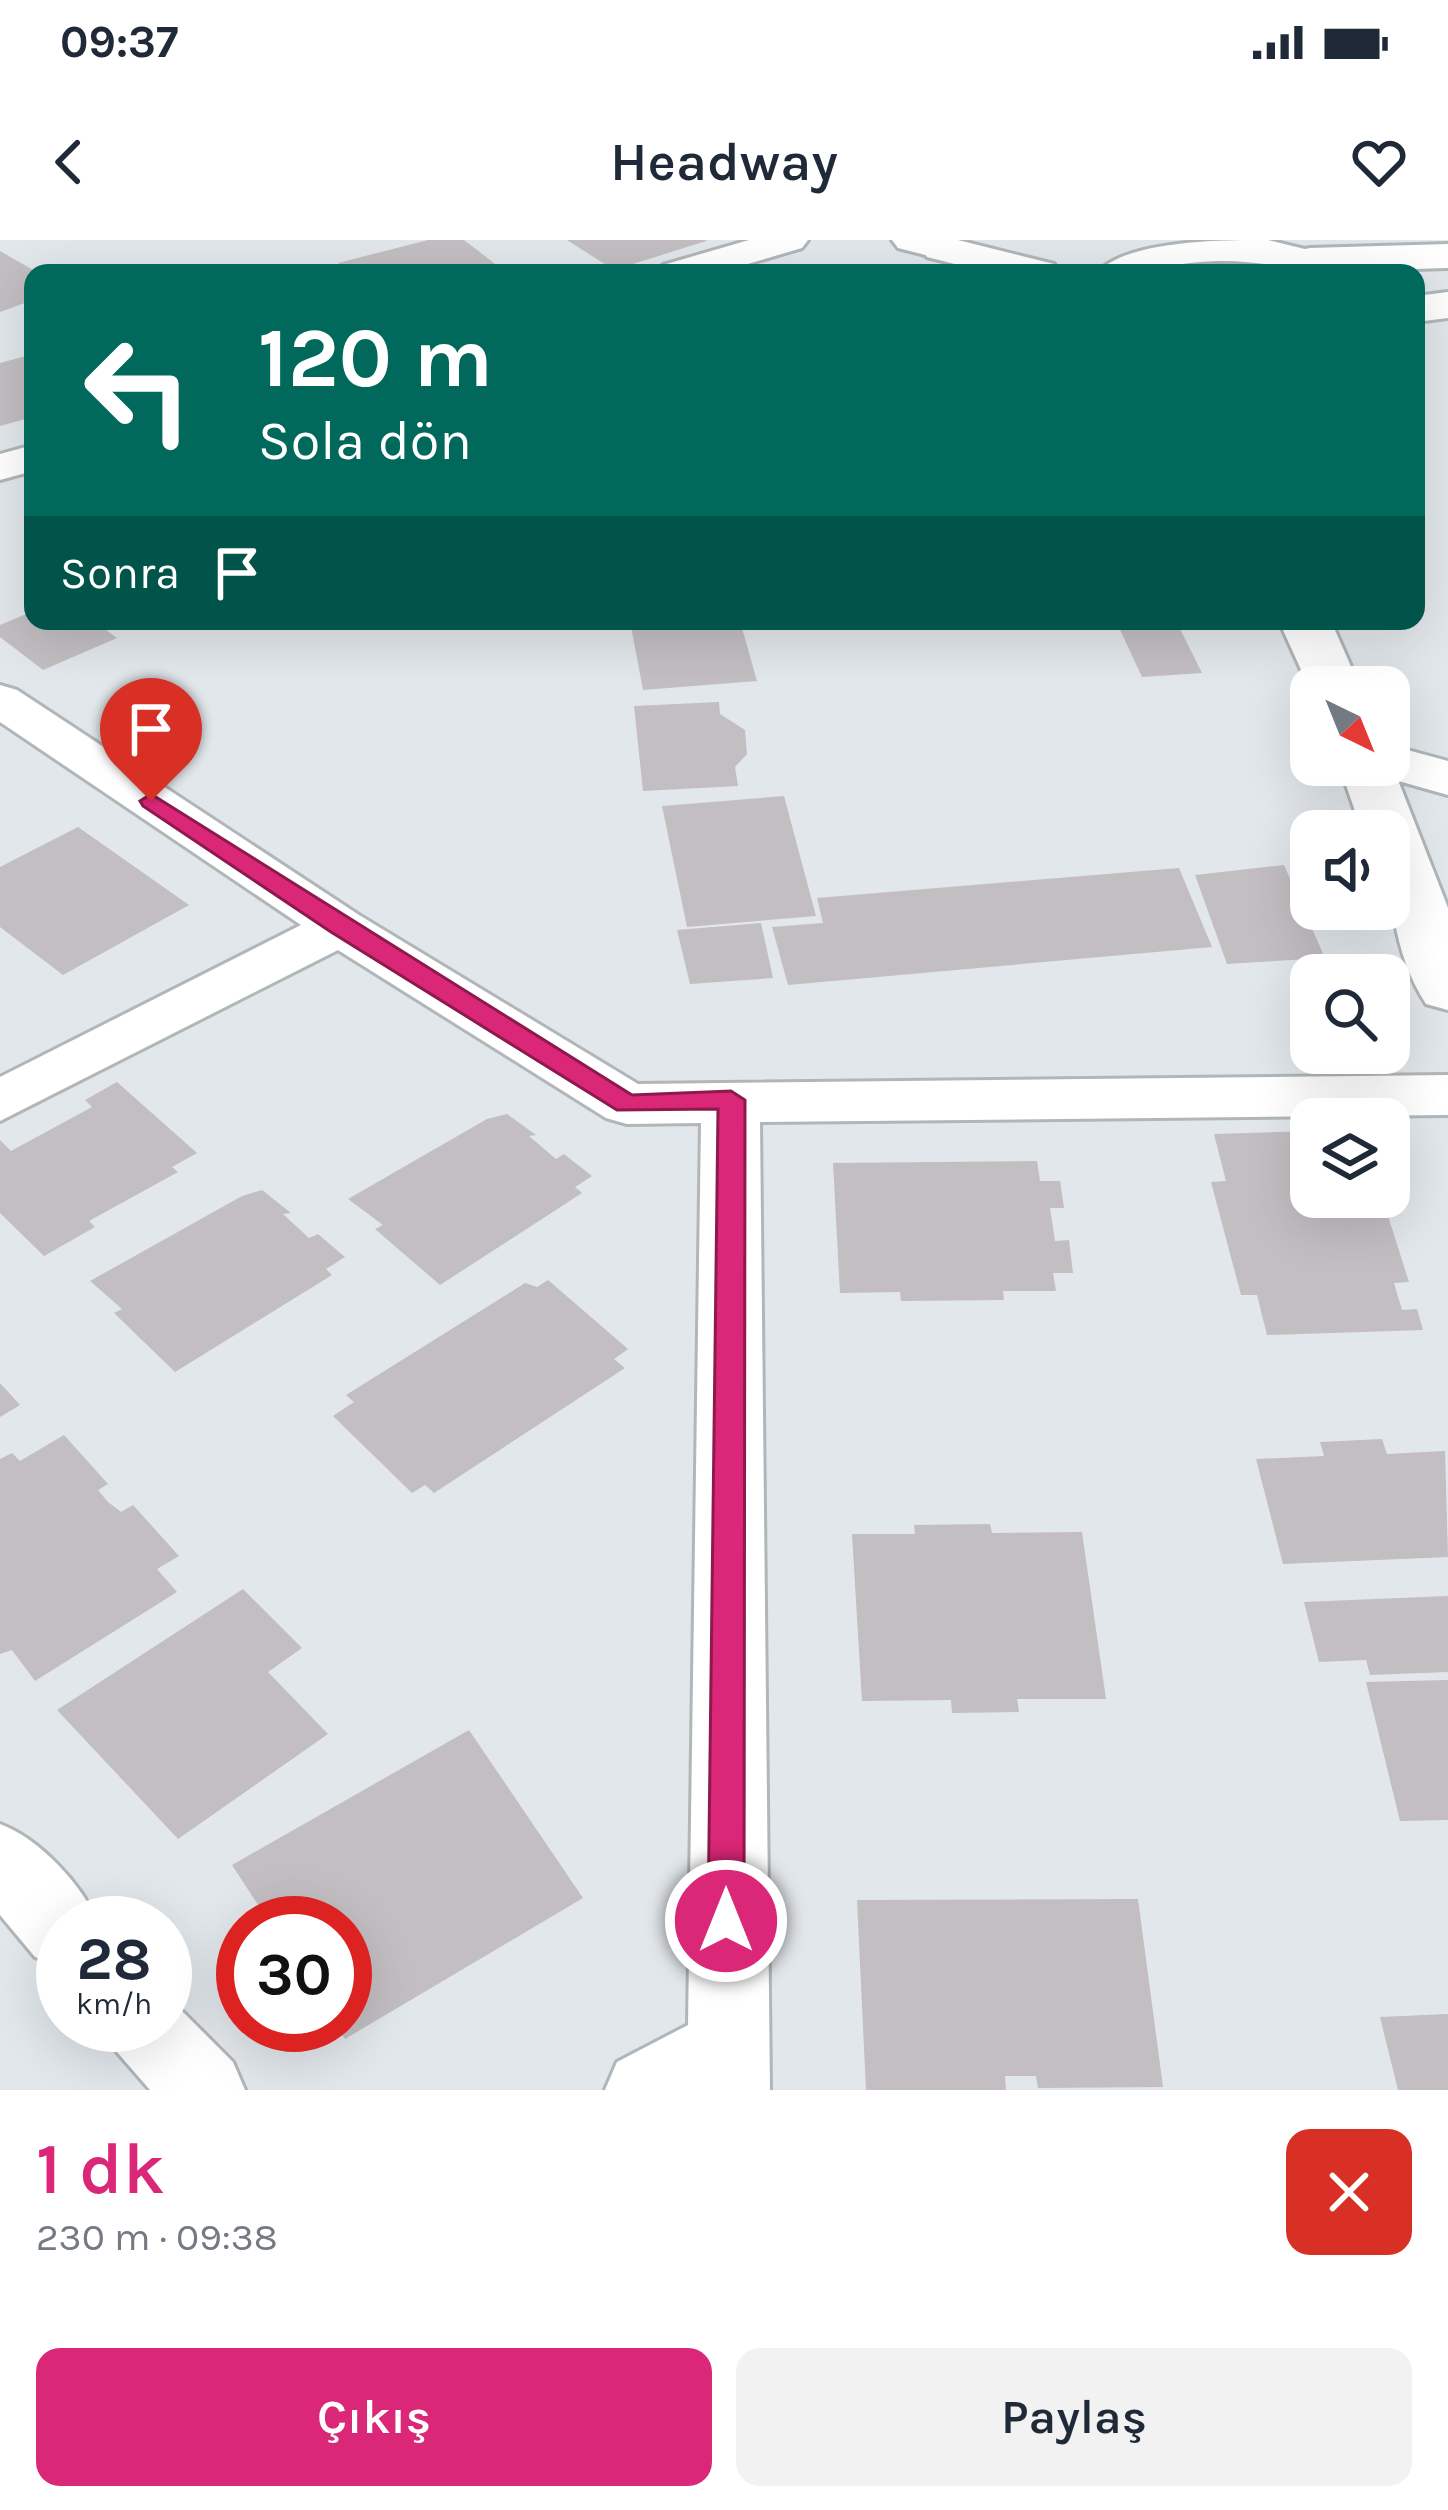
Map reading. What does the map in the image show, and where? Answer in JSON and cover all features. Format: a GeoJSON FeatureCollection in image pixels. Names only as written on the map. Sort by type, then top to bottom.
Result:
{"type":"FeatureCollection","features":[{"type":"Feature","properties":{"kind":"main road"},"geometry":{"type":"LineString","coordinates":[[926,244],[1004,264]]}},
{"type":"Feature","properties":{"kind":"main road"},"geometry":{"type":"LineString","coordinates":[[1128,264],[1170,244],[1296,256],[1448,256]]}},
{"type":"Feature","properties":{"kind":"main road"},"geometry":{"type":"LineString","coordinates":[[1310,630],[1325,666]]}},
{"type":"Feature","properties":{"kind":"main road"},"geometry":{"type":"LineString","coordinates":[[1410,767],[1448,778]]}},
{"type":"Feature","properties":{"kind":"main road"},"geometry":{"type":"LineString","coordinates":[[1375,786],[1448,990]]}},
{"type":"Feature","properties":{"kind":"street"},"geometry":{"type":"LineString","coordinates":[[707,264],[789,240]]}},
{"type":"Feature","properties":{"kind":"street"},"geometry":{"type":"LineString","coordinates":[[0,700],[340,927],[627,1104],[1448,1095]]}},
{"type":"Feature","properties":{"kind":"street"},"geometry":{"type":"LineString","coordinates":[[0,1101],[340,927]]}},
{"type":"Feature","properties":{"kind":"street"},"geometry":{"type":"LineString","coordinates":[[646,2090],[728,2068],[731,1100]]}},
{"type":"Feature","properties":{"kind":"street"},"geometry":{"type":"LineString","coordinates":[[0,1859],[36,1900]]}},
{"type":"Feature","properties":{"kind":"street"},"geometry":{"type":"LineString","coordinates":[[170,2052],[204,2090]]}},
{"type":"Feature","properties":{"kind":"building"},"geometry":{"type":"Polygon","coordinates":[[[428,240],[464,240],[495,264],[339,264],[428,240]]]}},
{"type":"Feature","properties":{"kind":"building"},"geometry":{"type":"Polygon","coordinates":[[[567,240],[706,240],[633,264],[605,264],[567,240]]]}},
{"type":"Feature","properties":{"kind":"building"},"geometry":{"type":"Polygon","coordinates":[[[0,251],[24,265],[24,303],[0,312],[0,251]]]}},
{"type":"Feature","properties":{"kind":"building"},"geometry":{"type":"Polygon","coordinates":[[[24,357],[24,419],[0,426],[0,363],[24,357]]]}},
{"type":"Feature","properties":{"kind":"building"},"geometry":{"type":"Polygon","coordinates":[[[24,615],[24,630],[106,630],[117,638],[43,670],[0,637],[0,625],[24,615]]]}},
{"type":"Feature","properties":{"kind":"building"},"geometry":{"type":"Polygon","coordinates":[[[632,630],[743,630],[757,681],[643,690],[632,630]]]}},
{"type":"Feature","properties":{"kind":"building"},"geometry":{"type":"Polygon","coordinates":[[[1120,630],[1180,630],[1202,673],[1142,677],[1120,630]]]}},
{"type":"Feature","properties":{"kind":"building"},"geometry":{"type":"Polygon","coordinates":[[[719,702],[720,714],[745,730],[747,754],[735,767],[738,786],[643,791],[634,706],[719,702]]]}},
{"type":"Feature","properties":{"kind":"building"},"geometry":{"type":"Polygon","coordinates":[[[784,796],[816,916],[687,927],[662,806],[784,796]]]}},
{"type":"Feature","properties":{"kind":"building"},"geometry":{"type":"Polygon","coordinates":[[[78,827],[189,905],[63,975],[0,927],[0,867],[78,827]]]}},
{"type":"Feature","properties":{"kind":"building"},"geometry":{"type":"Polygon","coordinates":[[[1284,865],[1290,879],[1290,930],[1313,930],[1323,954],[1227,964],[1195,875],[1284,865]]]}},
{"type":"Feature","properties":{"kind":"building"},"geometry":{"type":"Polygon","coordinates":[[[1179,868],[1212,947],[788,985],[772,927],[823,923],[817,898],[1179,868]]]}},
{"type":"Feature","properties":{"kind":"building"},"geometry":{"type":"Polygon","coordinates":[[[761,923],[773,978],[690,984],[677,930],[761,923]]]}},
{"type":"Feature","properties":{"kind":"building"},"geometry":{"type":"Polygon","coordinates":[[[117,1082],[197,1153],[172,1167],[178,1172],[89,1221],[95,1227],[44,1256],[0,1213],[0,1140],[11,1151],[92,1107],[85,1100],[117,1082]]]}},
{"type":"Feature","properties":{"kind":"building"},"geometry":{"type":"Polygon","coordinates":[[[507,1114],[536,1135],[529,1136],[556,1159],[564,1154],[592,1176],[575,1187],[582,1193],[440,1285],[375,1229],[383,1225],[348,1199],[487,1119],[507,1114]]]}},
{"type":"Feature","properties":{"kind":"building"},"geometry":{"type":"Polygon","coordinates":[[[1290,1132],[1290,1218],[1389,1218],[1409,1282],[1394,1283],[1402,1310],[1417,1309],[1423,1330],[1267,1335],[1257,1295],[1241,1295],[1211,1182],[1226,1181],[1214,1134],[1290,1132]]]}},
{"type":"Feature","properties":{"kind":"building"},"geometry":{"type":"Polygon","coordinates":[[[1037,1161],[1040,1181],[1060,1181],[1064,1208],[1050,1208],[1055,1241],[1069,1240],[1073,1273],[1053,1273],[1056,1291],[1003,1291],[1004,1300],[901,1301],[900,1292],[840,1293],[833,1163],[1037,1161]]]}},
{"type":"Feature","properties":{"kind":"building"},"geometry":{"type":"Polygon","coordinates":[[[262,1190],[291,1213],[283,1214],[309,1238],[318,1234],[345,1257],[326,1269],[332,1275],[175,1372],[114,1313],[122,1309],[90,1281],[242,1196],[262,1190]]]}},
{"type":"Feature","properties":{"kind":"building"},"geometry":{"type":"Polygon","coordinates":[[[548,1280],[628,1349],[614,1359],[625,1368],[434,1493],[425,1485],[412,1493],[333,1416],[354,1402],[346,1395],[525,1283],[537,1287],[548,1280]]]}},
{"type":"Feature","properties":{"kind":"building"},"geometry":{"type":"Polygon","coordinates":[[[0,1383],[20,1405],[0,1417],[0,1383]]]}},
{"type":"Feature","properties":{"kind":"building"},"geometry":{"type":"Polygon","coordinates":[[[64,1435],[108,1484],[98,1490],[108,1502],[121,1512],[133,1505],[179,1556],[157,1569],[177,1592],[35,1681],[12,1650],[0,1654],[0,1459],[12,1453],[20,1461],[64,1435]]]}},
{"type":"Feature","properties":{"kind":"building"},"geometry":{"type":"Polygon","coordinates":[[[1382,1439],[1387,1454],[1445,1451],[1448,1557],[1283,1564],[1256,1459],[1324,1456],[1320,1442],[1382,1439]]]}},
{"type":"Feature","properties":{"kind":"building"},"geometry":{"type":"Polygon","coordinates":[[[990,1524],[992,1533],[1082,1532],[1106,1699],[1017,1699],[1019,1712],[952,1713],[951,1700],[862,1701],[852,1534],[915,1534],[914,1525],[990,1524]]]}},
{"type":"Feature","properties":{"kind":"building"},"geometry":{"type":"Polygon","coordinates":[[[243,1589],[302,1648],[268,1672],[328,1734],[178,1839],[57,1710],[243,1589]]]}},
{"type":"Feature","properties":{"kind":"building"},"geometry":{"type":"Polygon","coordinates":[[[1448,1596],[1448,1672],[1370,1675],[1366,1660],[1319,1662],[1304,1602],[1448,1596]]]}},
{"type":"Feature","properties":{"kind":"building"},"geometry":{"type":"Polygon","coordinates":[[[1448,1680],[1448,1820],[1400,1821],[1366,1682],[1448,1680]]]}},
{"type":"Feature","properties":{"kind":"building"},"geometry":{"type":"Polygon","coordinates":[[[469,1730],[583,1898],[372,2023],[372,1896],[252,1896],[232,1865],[469,1730]]]}},
{"type":"Feature","properties":{"kind":"building"},"geometry":{"type":"Polygon","coordinates":[[[1138,1899],[1163,2087],[1038,2088],[1036,2076],[1005,2076],[1006,2090],[866,2090],[857,1900],[1138,1899]]]}},
{"type":"Feature","properties":{"kind":"building"},"geometry":{"type":"Polygon","coordinates":[[[1448,2014],[1448,2090],[1398,2090],[1380,2017],[1448,2014]]]}},
{"type":"Feature","properties":{"kind":"route"},"geometry":{"type":"LineString","coordinates":[[151,801],[340,927],[627,1104],[731,1100],[726,1921]]}}]}
